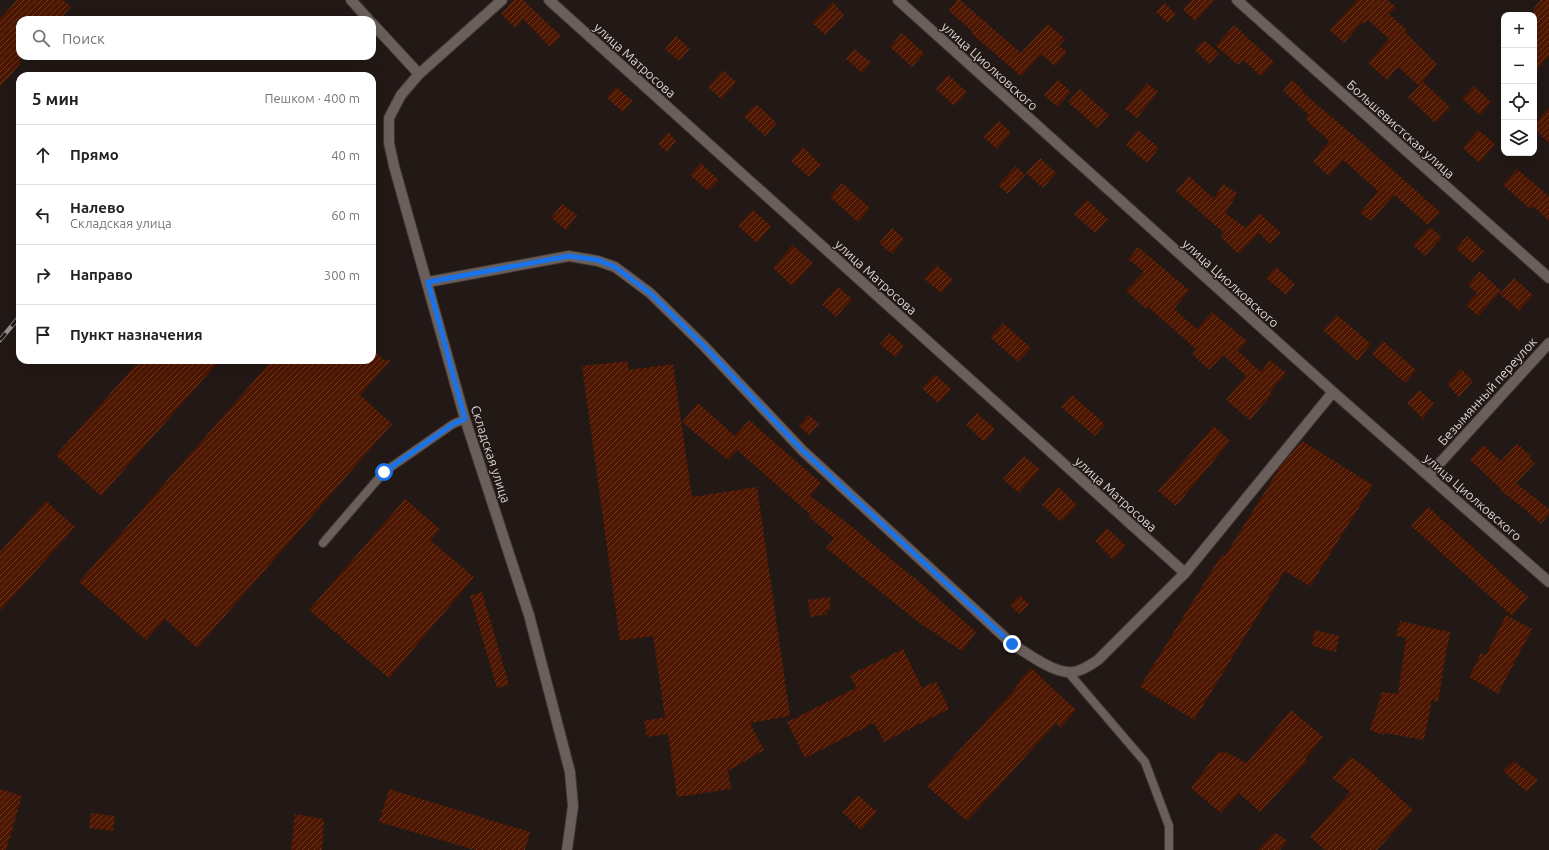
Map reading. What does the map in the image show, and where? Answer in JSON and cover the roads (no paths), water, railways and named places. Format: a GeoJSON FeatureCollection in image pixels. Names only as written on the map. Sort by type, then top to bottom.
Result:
{"type":"FeatureCollection","features":[{"type":"Feature","properties":{"kind":"street"},"geometry":{"type":"LineString","coordinates":[[351,0],[365,16]]}},
{"type":"Feature","properties":{"kind":"street","name":"Складская улица"},"geometry":{"type":"LineString","coordinates":[[502,0],[419,74],[401,95],[389,118],[389,143],[394,166],[428,282],[465,419],[529,615],[570,772],[573,806],[567,850]]}},
{"type":"Feature","properties":{"kind":"street","name":"улица Матросова"},"geometry":{"type":"LineString","coordinates":[[549,0],[1185,573]]}},
{"type":"Feature","properties":{"kind":"street","name":"улица Циолковского"},"geometry":{"type":"LineString","coordinates":[[898,0],[1333,392],[1549,582]]}},
{"type":"Feature","properties":{"kind":"street","name":"Большевистская улица"},"geometry":{"type":"LineString","coordinates":[[1236,0],[1549,278]]}},
{"type":"Feature","properties":{"kind":"street"},"geometry":{"type":"LineString","coordinates":[[376,27],[419,74]]}},
{"type":"Feature","properties":{"kind":"street"},"geometry":{"type":"LineString","coordinates":[[428,282],[569,256],[598,260],[615,267],[650,293],[703,345],[802,450],[1012,644],[1045,665],[1068,672],[1083,669],[1098,660],[1185,573],[1333,392]]}},
{"type":"Feature","properties":{"kind":"street","name":"Безымянный переулок"},"geometry":{"type":"LineString","coordinates":[[1428,475],[1549,343]]}},
{"type":"Feature","properties":{"kind":"lane"},"geometry":{"type":"LineString","coordinates":[[323,542],[384,472],[453,424],[465,419]]}},
{"type":"Feature","properties":{"kind":"lane"},"geometry":{"type":"LineString","coordinates":[[1068,672],[1145,762],[1169,826],[1169,850]]}},
{"type":"Feature","properties":{"kind":"railway"},"geometry":{"type":"LineString","coordinates":[[0,340],[16,321]]}}]}
